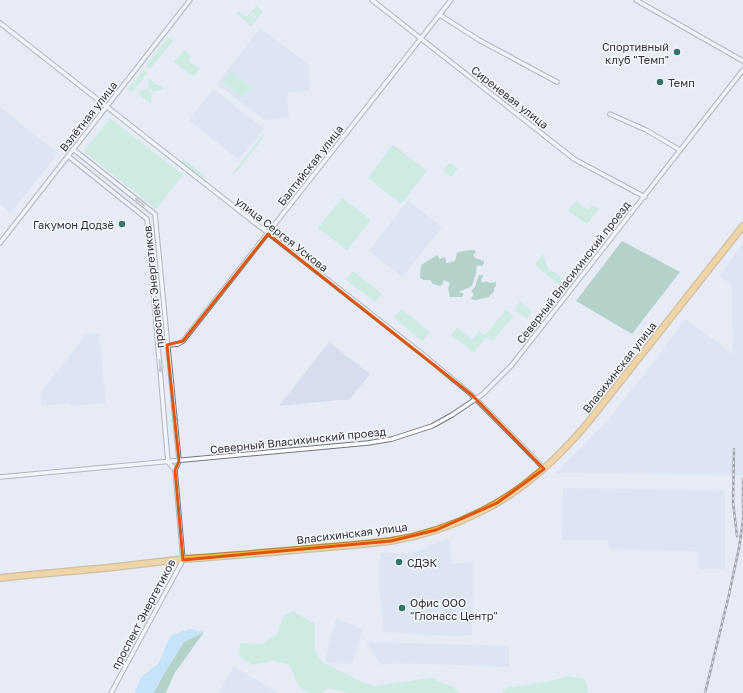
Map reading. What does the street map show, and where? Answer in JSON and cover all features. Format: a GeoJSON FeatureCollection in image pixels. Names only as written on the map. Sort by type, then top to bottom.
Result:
{"type":"FeatureCollection","features":[{"type":"Feature","properties":{"kind":"highway","name":"Власихинская улица"},"geometry":{"type":"LineString","coordinates":[[0,578],[391,541],[416,536],[448,526],[481,512],[522,487],[544,469],[569,445],[743,226]]}},
{"type":"Feature","properties":{"kind":"street","name":"Взлётная улица"},"geometry":{"type":"LineString","coordinates":[[0,243],[190,0]]}},
{"type":"Feature","properties":{"kind":"street","name":"Сиреневая улица"},"geometry":{"type":"LineString","coordinates":[[372,0],[574,159],[645,197]]}},
{"type":"Feature","properties":{"kind":"street","name":"Балтийская улица"},"geometry":{"type":"LineString","coordinates":[[158,346],[178,344],[183,341],[451,0]]}},
{"type":"Feature","properties":{"kind":"street"},"geometry":{"type":"LineString","coordinates":[[636,0],[743,61]]}},
{"type":"Feature","properties":{"kind":"street"},"geometry":{"type":"LineString","coordinates":[[440,15],[479,40],[557,82]]}},
{"type":"Feature","properties":{"kind":"street","name":"улица Сергея Ускова"},"geometry":{"type":"LineString","coordinates":[[0,23],[426,357],[476,398],[544,469]]}},
{"type":"Feature","properties":{"kind":"street","name":"Северный Власихинский проезд"},"geometry":{"type":"LineString","coordinates":[[0,477],[382,441],[432,426],[452,415],[476,398],[491,386],[511,366],[645,197],[743,70]]}},
{"type":"Feature","properties":{"kind":"street"},"geometry":{"type":"LineString","coordinates":[[610,114],[646,130],[680,150]]}},
{"type":"Feature","properties":{"kind":"street","name":"проспект Энергетиков"},"geometry":{"type":"LineString","coordinates":[[73,149],[154,214],[179,461]]}},
{"type":"Feature","properties":{"kind":"street","name":"проспект Энергетиков"},"geometry":{"type":"LineString","coordinates":[[68,156],[147,219],[168,462]]}},
{"type":"Feature","properties":{"kind":"street"},"geometry":{"type":"LineString","coordinates":[[104,185],[110,178]]}},
{"type":"Feature","properties":{"kind":"street"},"geometry":{"type":"LineString","coordinates":[[168,462],[175,470],[179,461]]}},
{"type":"Feature","properties":{"kind":"street","name":"проспект Энергетиков"},"geometry":{"type":"LineString","coordinates":[[112,693],[183,560],[175,470]]}},
{"type":"Feature","properties":{"kind":"highlighted area"},"geometry":{"type":"Polygon","coordinates":[[[268,234],[472,395],[544,469],[497,503],[436,530],[391,541],[183,560],[175,470],[179,461],[167,345],[183,341],[268,234]]]}},
{"type":"Feature","properties":{"kind":"shaded area"},"geometry":{"type":"Polygon","coordinates":[[[260,28],[308,64],[310,90],[289,92],[287,95],[289,117],[264,120],[217,84],[260,28]]]}},
{"type":"Feature","properties":{"kind":"shaded area"},"geometry":{"type":"Polygon","coordinates":[[[214,89],[264,129],[239,160],[189,120],[214,89]]]}},
{"type":"Feature","properties":{"kind":"shaded area"},"geometry":{"type":"Polygon","coordinates":[[[0,107],[58,153],[11,213],[0,204],[0,107]]]}},
{"type":"Feature","properties":{"kind":"shaded area"},"geometry":{"type":"Polygon","coordinates":[[[408,200],[442,227],[403,277],[369,251],[408,200]]]}},
{"type":"Feature","properties":{"kind":"shaded area"},"geometry":{"type":"Polygon","coordinates":[[[743,242],[743,475],[556,473],[607,421],[660,354],[685,319],[733,354],[732,285],[720,276],[743,242]]]}},
{"type":"Feature","properties":{"kind":"shaded area"},"geometry":{"type":"Polygon","coordinates":[[[99,333],[106,403],[72,406],[68,403],[41,406],[40,394],[86,334],[99,333]]]}},
{"type":"Feature","properties":{"kind":"shaded area"},"geometry":{"type":"Polygon","coordinates":[[[329,342],[370,374],[350,399],[279,406],[329,342]]]}},
{"type":"Feature","properties":{"kind":"shaded area"},"geometry":{"type":"Polygon","coordinates":[[[563,488],[725,491],[725,569],[699,569],[698,551],[609,549],[608,540],[562,540],[563,488]]]}},
{"type":"Feature","properties":{"kind":"shaded area"},"geometry":{"type":"Polygon","coordinates":[[[450,539],[452,564],[473,562],[472,635],[427,635],[384,632],[380,602],[379,568],[381,553],[407,553],[428,548],[428,545],[450,539]]]}},
{"type":"Feature","properties":{"kind":"shaded area"},"geometry":{"type":"Polygon","coordinates":[[[336,619],[363,629],[352,664],[325,662],[336,619]]]}},
{"type":"Feature","properties":{"kind":"shaded area"},"geometry":{"type":"Polygon","coordinates":[[[366,642],[509,646],[509,667],[393,663],[381,665],[366,642]]]}},
{"type":"Feature","properties":{"kind":"shaded area"},"geometry":{"type":"Polygon","coordinates":[[[234,666],[255,679],[277,693],[218,693],[234,666]]]}},
{"type":"Feature","properties":{"kind":"green space"},"geometry":{"type":"Polygon","coordinates":[[[256,6],[263,12],[251,26],[236,13],[238,11],[252,21],[257,16],[255,15],[253,17],[252,16],[254,14],[252,12],[250,15],[254,18],[252,20],[247,17],[256,6]]]}},
{"type":"Feature","properties":{"kind":"green space"},"geometry":{"type":"Polygon","coordinates":[[[168,37],[173,41],[150,69],[146,66],[168,37]]]}},
{"type":"Feature","properties":{"kind":"green space"},"geometry":{"type":"Polygon","coordinates":[[[184,50],[191,56],[188,61],[200,68],[194,76],[190,74],[193,77],[174,62],[184,50]]]}},
{"type":"Feature","properties":{"kind":"green space"},"geometry":{"type":"Polygon","coordinates":[[[143,70],[147,73],[132,92],[128,89],[143,70]]]}},
{"type":"Feature","properties":{"kind":"green space"},"geometry":{"type":"Polygon","coordinates":[[[231,71],[251,87],[243,98],[222,82],[231,71]]]}},
{"type":"Feature","properties":{"kind":"green space"},"geometry":{"type":"Polygon","coordinates":[[[149,78],[155,83],[154,84],[157,84],[164,89],[154,92],[151,89],[150,90],[148,88],[149,78]]]}},
{"type":"Feature","properties":{"kind":"green space"},"geometry":{"type":"Polygon","coordinates":[[[147,89],[152,93],[151,104],[137,93],[147,89]]]}},
{"type":"Feature","properties":{"kind":"green space"},"geometry":{"type":"Polygon","coordinates":[[[110,118],[183,175],[156,209],[84,151],[110,118]]]}},
{"type":"Feature","properties":{"kind":"green space"},"geometry":{"type":"Polygon","coordinates":[[[263,134],[264,137],[236,172],[233,173],[263,134]]]}},
{"type":"Feature","properties":{"kind":"green space"},"geometry":{"type":"Polygon","coordinates":[[[393,145],[427,171],[401,204],[368,178],[393,145]]]}},
{"type":"Feature","properties":{"kind":"green space"},"geometry":{"type":"Polygon","coordinates":[[[183,159],[205,176],[200,178],[182,164],[183,159]]]}},
{"type":"Feature","properties":{"kind":"green space"},"geometry":{"type":"Polygon","coordinates":[[[450,163],[458,168],[451,177],[443,171],[450,163]]]}},
{"type":"Feature","properties":{"kind":"green space"},"geometry":{"type":"Polygon","coordinates":[[[342,198],[371,220],[347,250],[318,228],[342,198]]]}},
{"type":"Feature","properties":{"kind":"green space"},"geometry":{"type":"Polygon","coordinates":[[[576,201],[588,210],[592,205],[599,209],[587,224],[568,211],[576,201]]]}},
{"type":"Feature","properties":{"kind":"green space"},"geometry":{"type":"Polygon","coordinates":[[[622,241],[680,272],[632,334],[576,301],[622,241]]]}},
{"type":"Feature","properties":{"kind":"green space"},"geometry":{"type":"Polygon","coordinates":[[[474,250],[476,252],[473,255],[475,258],[484,261],[484,263],[482,266],[477,265],[472,286],[459,292],[464,294],[462,297],[450,297],[448,288],[450,283],[444,280],[442,285],[439,286],[433,284],[430,280],[420,278],[421,265],[437,255],[440,259],[444,257],[446,259],[446,263],[448,263],[455,261],[457,253],[474,250]]]}},
{"type":"Feature","properties":{"kind":"green space"},"geometry":{"type":"Polygon","coordinates":[[[543,254],[549,271],[544,273],[535,265],[543,254]]]}},
{"type":"Feature","properties":{"kind":"green space"},"geometry":{"type":"Polygon","coordinates":[[[353,271],[382,294],[375,302],[346,280],[353,271]]]}},
{"type":"Feature","properties":{"kind":"green space"},"geometry":{"type":"Polygon","coordinates":[[[551,271],[559,276],[561,286],[545,273],[551,271]]]}},
{"type":"Feature","properties":{"kind":"green space"},"geometry":{"type":"Polygon","coordinates":[[[479,275],[483,275],[481,281],[483,283],[485,281],[490,283],[496,282],[496,286],[494,288],[494,292],[489,297],[475,300],[471,299],[474,294],[471,291],[475,287],[479,275]]]}},
{"type":"Feature","properties":{"kind":"green space"},"geometry":{"type":"Polygon","coordinates":[[[520,302],[532,311],[527,319],[514,309],[520,302]]]}},
{"type":"Feature","properties":{"kind":"green space"},"geometry":{"type":"Polygon","coordinates":[[[401,309],[430,332],[422,341],[394,318],[401,309]]]}},
{"type":"Feature","properties":{"kind":"green space"},"geometry":{"type":"Polygon","coordinates":[[[506,310],[513,316],[493,341],[486,337],[474,353],[451,335],[457,327],[472,340],[479,331],[485,335],[506,310]]]}},
{"type":"Feature","properties":{"kind":"green space"},"geometry":{"type":"Polygon","coordinates":[[[293,611],[315,624],[315,651],[322,662],[357,680],[374,686],[431,678],[453,687],[459,693],[348,693],[328,688],[321,693],[309,693],[299,687],[289,664],[272,661],[252,665],[239,656],[240,643],[262,644],[277,634],[283,617],[293,611]]]}},
{"type":"Feature","properties":{"kind":"green space"},"geometry":{"type":"Polygon","coordinates":[[[204,632],[174,674],[166,693],[153,693],[184,642],[204,632]]]}},
{"type":"Feature","properties":{"kind":"green space"},"geometry":{"type":"Polygon","coordinates":[[[570,676],[585,679],[588,690],[587,693],[502,693],[507,688],[546,682],[570,676]]]}},
{"type":"Feature","properties":{"kind":"water"},"geometry":{"type":"Polygon","coordinates":[[[189,629],[204,632],[184,642],[153,693],[135,693],[141,677],[159,663],[166,645],[172,635],[189,629]]]}},
{"type":"Feature","properties":{"kind":"railway"},"geometry":{"type":"LineString","coordinates":[[734,449],[733,502],[737,536]]}},
{"type":"Feature","properties":{"kind":"railway"},"geometry":{"type":"LineString","coordinates":[[705,693],[739,548],[743,520],[743,479]]}},
{"type":"Feature","properties":{"kind":"place","name":"Спортивный клуб \"Темп\""},"geometry":{"type":"Point","coordinates":[677,52]}},
{"type":"Feature","properties":{"kind":"place","name":"Темп"},"geometry":{"type":"Point","coordinates":[660,82]}},
{"type":"Feature","properties":{"kind":"place","name":"Гакумон Додзё"},"geometry":{"type":"Point","coordinates":[122,224]}},
{"type":"Feature","properties":{"kind":"place","name":"СДЭК"},"geometry":{"type":"Point","coordinates":[399,562]}},
{"type":"Feature","properties":{"kind":"place","name":"Офис ООО \"Глонасс Центр\""},"geometry":{"type":"Point","coordinates":[402,608]}}]}
